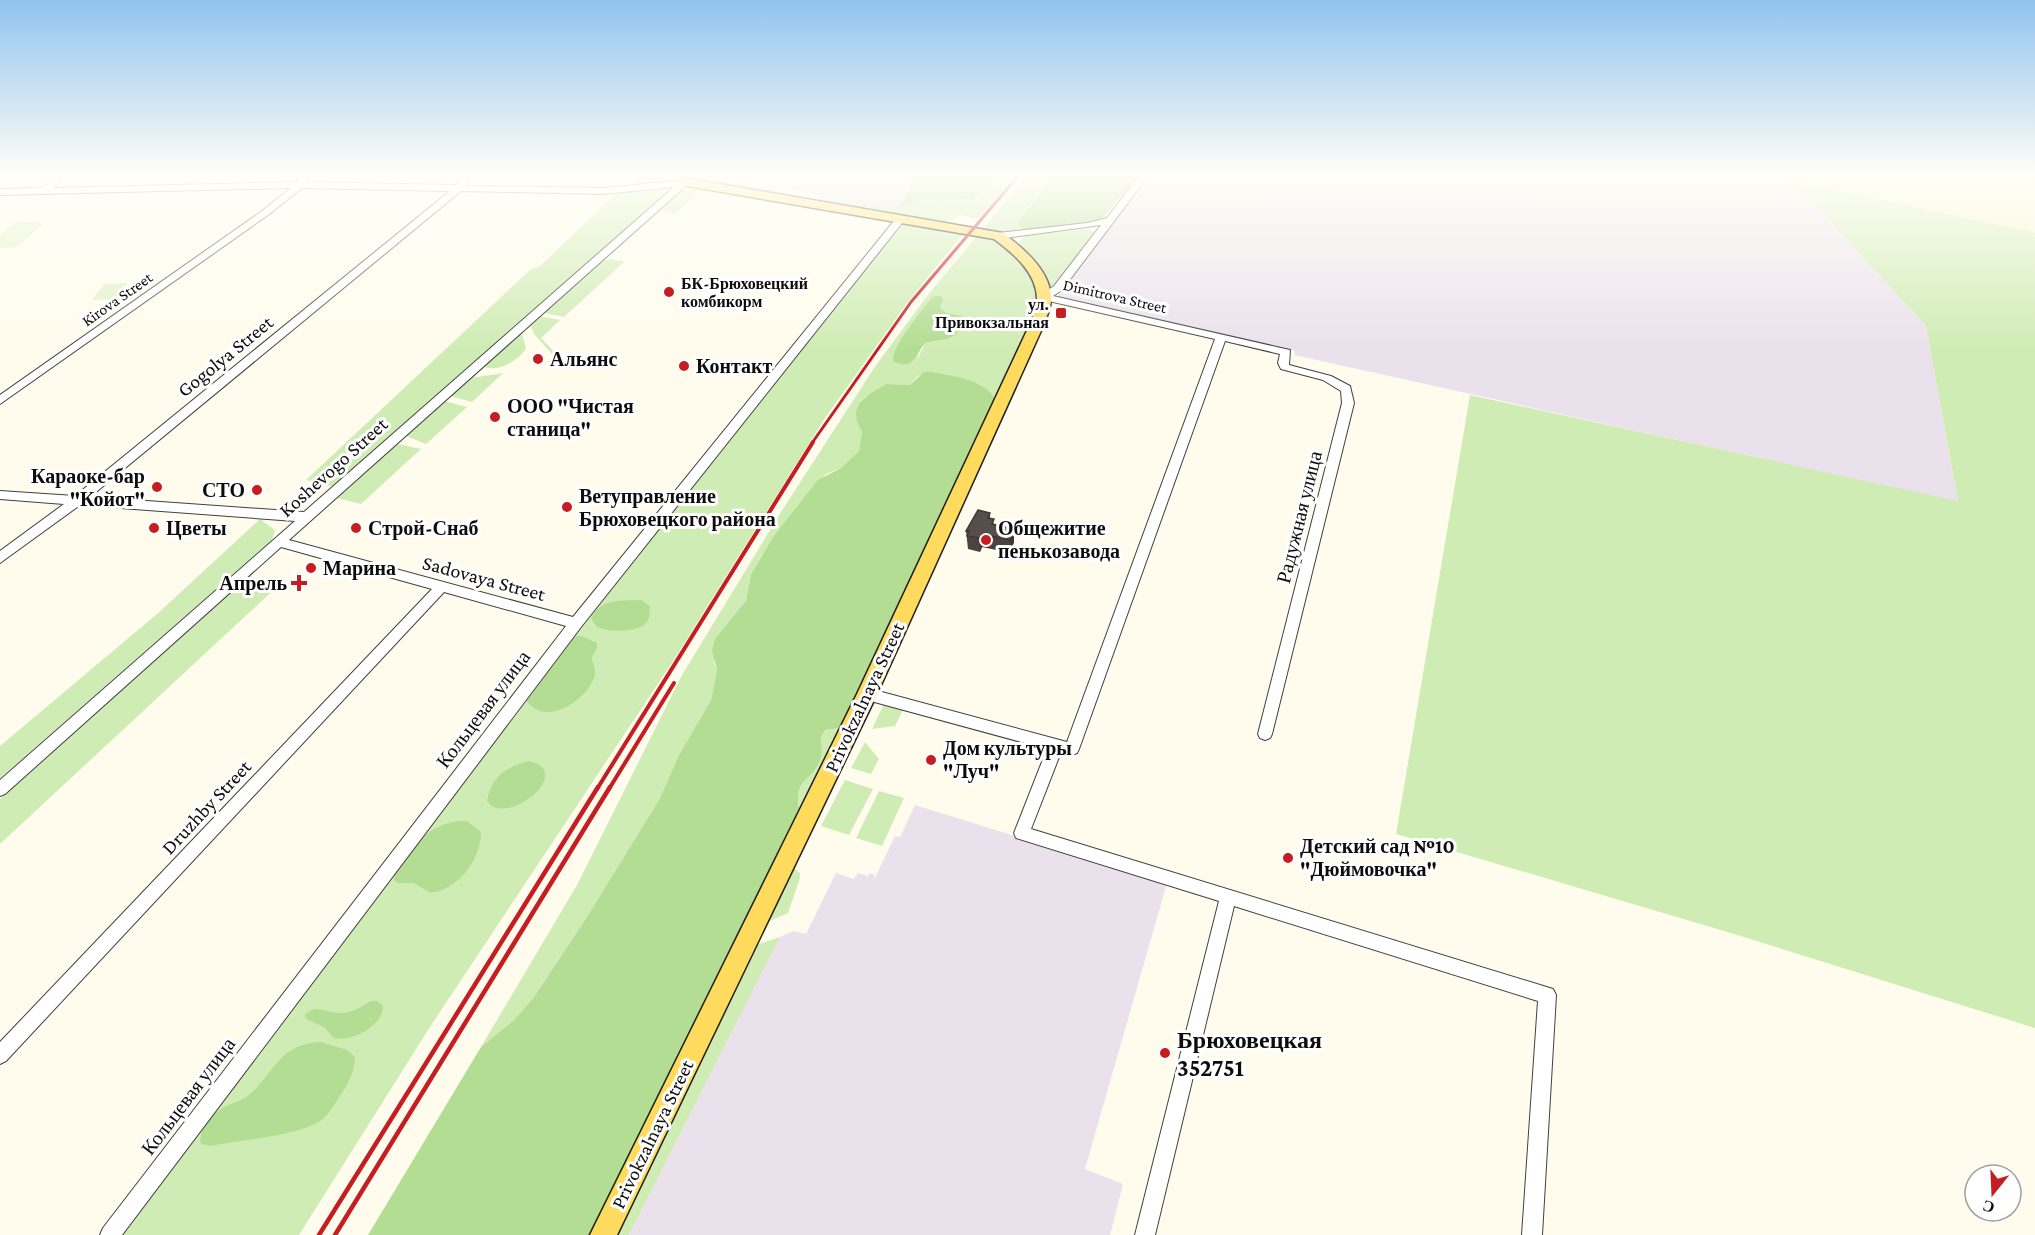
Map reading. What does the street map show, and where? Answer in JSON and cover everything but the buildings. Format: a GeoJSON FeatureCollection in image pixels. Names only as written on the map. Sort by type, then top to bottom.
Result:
{"type":"FeatureCollection","features":[{"type":"Feature","properties":{"kind":"main road","name":"Dimitrova Street"},"geometry":{"type":"LineString","coordinates":[[980,233],[998,236],[1015,249],[1037,277],[1044,297]]}},
{"type":"Feature","properties":{"kind":"main road","name":"Privokzalnaya Street"},"geometry":{"type":"LineString","coordinates":[[603,1235],[867,694],[1033,332],[1044,297]]}},
{"type":"Feature","properties":{"kind":"street","name":"Kirova Street"},"geometry":{"type":"LineString","coordinates":[[0,400],[238,233]]}},
{"type":"Feature","properties":{"kind":"street","name":"Gogolya Street"},"geometry":{"type":"LineString","coordinates":[[0,558],[78,500],[404,233]]}},
{"type":"Feature","properties":{"kind":"street","name":"Koshevogo Street"},"geometry":{"type":"LineString","coordinates":[[0,789],[627,233]]}},
{"type":"Feature","properties":{"kind":"street","name":"Кольцевая улица"},"geometry":{"type":"LineString","coordinates":[[110,1235],[576,623],[889,233]]}},
{"type":"Feature","properties":{"kind":"street"},"geometry":{"type":"LineString","coordinates":[[1015,249],[1014,239],[1025,233]]}},
{"type":"Feature","properties":{"kind":"street"},"geometry":{"type":"LineString","coordinates":[[998,236],[1028,233]]}},
{"type":"Feature","properties":{"kind":"street"},"geometry":{"type":"LineString","coordinates":[[1044,297],[1058,288],[1099,233]]}},
{"type":"Feature","properties":{"kind":"street","name":"Dimitrova Street"},"geometry":{"type":"LineString","coordinates":[[1044,297],[1286,352]]}},
{"type":"Feature","properties":{"kind":"street"},"geometry":{"type":"LineString","coordinates":[[867,694],[1072,749],[1221,337]]}},
{"type":"Feature","properties":{"kind":"street","name":"Радужная улица"},"geometry":{"type":"LineString","coordinates":[[1264,734],[1349,398],[1346,389],[1337,381],[1285,367],[1283,363],[1286,352]]}},
{"type":"Feature","properties":{"kind":"street"},"geometry":{"type":"LineString","coordinates":[[0,495],[306,517]]}},
{"type":"Feature","properties":{"kind":"street","name":"Sadovaya Street"},"geometry":{"type":"LineString","coordinates":[[279,542],[576,623]]}},
{"type":"Feature","properties":{"kind":"street","name":"Druzhby Street"},"geometry":{"type":"LineString","coordinates":[[0,1055],[442,586]]}},
{"type":"Feature","properties":{"kind":"street"},"geometry":{"type":"LineString","coordinates":[[1056,745],[1022,833],[1547,994],[1532,1235]]}},
{"type":"Feature","properties":{"kind":"street"},"geometry":{"type":"LineString","coordinates":[[1145,1235],[1228,896]]}},
{"type":"Feature","properties":{"kind":"shaded area"},"geometry":{"type":"Polygon","coordinates":[[[1105,233],[1840,233],[1926,326],[1958,502],[1294,355],[1295,351],[1057,297],[1105,233]]]}},
{"type":"Feature","properties":{"kind":"shaded area"},"geometry":{"type":"Polygon","coordinates":[[[915,805],[1167,883],[1085,1169],[1123,1184],[1110,1235],[629,1235],[780,937],[794,931],[806,934],[836,873],[854,879],[858,873],[868,876],[870,873],[875,875],[872,884],[895,836],[900,837],[915,805]]]}},
{"type":"Feature","properties":{"kind":"green space"},"geometry":{"type":"Polygon","coordinates":[[[3,233],[33,233],[15,248],[0,247],[0,235],[3,233]]]}},
{"type":"Feature","properties":{"kind":"green space"},"geometry":{"type":"Polygon","coordinates":[[[575,233],[622,233],[334,487],[306,480],[531,269],[539,267],[575,233]]]}},
{"type":"Feature","properties":{"kind":"green space"},"geometry":{"type":"Polygon","coordinates":[[[893,233],[964,233],[910,299],[825,418],[675,658],[430,1027],[299,1235],[120,1235],[580,624],[893,233]]]}},
{"type":"Feature","properties":{"kind":"green space"},"geometry":{"type":"Polygon","coordinates":[[[1055,233],[1095,233],[1054,286],[1048,286],[1018,246],[1020,240],[1026,236],[1055,233]]]}},
{"type":"Feature","properties":{"kind":"green space"},"geometry":{"type":"Polygon","coordinates":[[[1840,233],[2035,233],[2035,1028],[1734,934],[1396,834],[1470,395],[1958,501],[1926,326],[1840,233]]]}},
{"type":"Feature","properties":{"kind":"green space"},"geometry":{"type":"Polygon","coordinates":[[[978,235],[996,241],[1011,252],[1036,284],[1038,293],[1034,317],[1022,347],[995,400],[981,385],[932,372],[918,376],[910,385],[887,384],[862,431],[859,451],[841,468],[826,474],[773,537],[751,574],[746,601],[714,663],[717,670],[711,700],[679,755],[659,800],[585,920],[534,997],[514,1020],[481,1047],[577,885],[682,675],[781,512],[874,368],[930,292],[978,235]],[[929,299],[917,360],[925,343],[946,340],[955,336],[958,331],[962,316],[945,312],[940,308],[942,302],[929,299]]]}},
{"type":"Feature","properties":{"kind":"green space"},"geometry":{"type":"Polygon","coordinates":[[[611,259],[624,262],[564,317],[544,313],[603,261],[611,259]]]}},
{"type":"Feature","properties":{"kind":"green space"},"geometry":{"type":"Polygon","coordinates":[[[128,283],[117,299],[92,300],[104,284],[128,283]]]}},
{"type":"Feature","properties":{"kind":"green space"},"geometry":{"type":"Polygon","coordinates":[[[935,296],[943,299],[940,308],[945,312],[962,316],[965,319],[961,327],[949,338],[925,343],[913,361],[909,363],[900,364],[893,361],[902,338],[930,299],[935,296]]]}},
{"type":"Feature","properties":{"kind":"green space"},"geometry":{"type":"Polygon","coordinates":[[[540,316],[560,320],[541,338],[555,353],[553,355],[534,334],[530,325],[540,316]]]}},
{"type":"Feature","properties":{"kind":"green space"},"geometry":{"type":"Polygon","coordinates":[[[522,334],[526,348],[519,357],[501,367],[484,366],[522,334]]]}},
{"type":"Feature","properties":{"kind":"green space"},"geometry":{"type":"Polygon","coordinates":[[[924,372],[949,375],[977,383],[991,393],[995,400],[839,728],[826,730],[821,737],[821,757],[818,765],[799,791],[799,808],[590,1235],[368,1235],[481,1047],[514,1020],[534,997],[585,920],[659,800],[679,755],[711,700],[717,670],[712,650],[715,639],[746,601],[751,574],[773,537],[818,480],[841,468],[859,451],[862,431],[857,422],[856,412],[859,404],[871,393],[887,384],[910,385],[924,372]]]}},
{"type":"Feature","properties":{"kind":"green space"},"geometry":{"type":"Polygon","coordinates":[[[503,373],[472,402],[450,396],[471,378],[503,373]]]}},
{"type":"Feature","properties":{"kind":"green space"},"geometry":{"type":"Polygon","coordinates":[[[445,401],[467,407],[426,444],[406,436],[445,401]]]}},
{"type":"Feature","properties":{"kind":"green space"},"geometry":{"type":"Polygon","coordinates":[[[397,444],[421,449],[361,504],[337,498],[397,444]]]}},
{"type":"Feature","properties":{"kind":"green space"},"geometry":{"type":"Polygon","coordinates":[[[260,519],[275,530],[272,540],[0,778],[0,746],[157,614],[260,519]]]}},
{"type":"Feature","properties":{"kind":"green space"},"geometry":{"type":"Polygon","coordinates":[[[250,576],[279,585],[0,844],[0,799],[250,576]]]}},
{"type":"Feature","properties":{"kind":"green space"},"geometry":{"type":"Polygon","coordinates":[[[641,600],[650,606],[650,611],[647,621],[639,627],[627,630],[606,630],[596,626],[591,618],[600,607],[606,604],[641,600]]]}},
{"type":"Feature","properties":{"kind":"green space"},"geometry":{"type":"Polygon","coordinates":[[[582,636],[597,643],[592,657],[595,675],[590,685],[574,703],[563,708],[552,712],[532,707],[524,697],[568,640],[582,636]]]}},
{"type":"Feature","properties":{"kind":"green space"},"geometry":{"type":"Polygon","coordinates":[[[884,704],[903,710],[895,726],[872,729],[884,704]]]}},
{"type":"Feature","properties":{"kind":"green space"},"geometry":{"type":"Polygon","coordinates":[[[839,728],[799,808],[799,790],[816,765],[821,750],[821,737],[827,730],[839,728]]]}},
{"type":"Feature","properties":{"kind":"green space"},"geometry":{"type":"Polygon","coordinates":[[[865,742],[879,759],[871,774],[851,768],[865,742]]]}},
{"type":"Feature","properties":{"kind":"green space"},"geometry":{"type":"Polygon","coordinates":[[[528,761],[541,767],[545,775],[542,785],[533,795],[508,808],[496,808],[487,801],[492,786],[500,775],[528,761]]]}},
{"type":"Feature","properties":{"kind":"green space"},"geometry":{"type":"Polygon","coordinates":[[[845,780],[873,789],[849,835],[821,826],[845,780]]]}},
{"type":"Feature","properties":{"kind":"green space"},"geometry":{"type":"Polygon","coordinates":[[[879,791],[904,798],[882,846],[856,838],[879,791]]]}},
{"type":"Feature","properties":{"kind":"green space"},"geometry":{"type":"Polygon","coordinates":[[[457,821],[467,821],[481,832],[473,862],[459,879],[451,886],[431,893],[414,883],[397,883],[394,880],[395,874],[420,840],[435,828],[457,821]]]}},
{"type":"Feature","properties":{"kind":"green space"},"geometry":{"type":"Polygon","coordinates":[[[790,865],[800,873],[800,878],[788,913],[761,925],[790,865]]]}},
{"type":"Feature","properties":{"kind":"green space"},"geometry":{"type":"Polygon","coordinates":[[[780,937],[629,1235],[609,1235],[750,947],[780,937]]]}},
{"type":"Feature","properties":{"kind":"green space"},"geometry":{"type":"Polygon","coordinates":[[[371,1001],[377,1001],[383,1006],[378,1020],[365,1031],[349,1038],[334,1038],[324,1027],[306,1019],[305,1015],[317,1009],[344,1013],[371,1001]]]}},
{"type":"Feature","properties":{"kind":"green space"},"geometry":{"type":"Polygon","coordinates":[[[321,1042],[347,1050],[355,1057],[348,1082],[323,1119],[297,1131],[283,1134],[211,1146],[201,1144],[201,1134],[215,1113],[249,1095],[286,1054],[295,1048],[321,1042]]]}},
{"type":"Feature","properties":{"kind":"railway"},"geometry":{"type":"LineString","coordinates":[[812,443],[911,302],[970,233]]}},
{"type":"Feature","properties":{"kind":"railway"},"geometry":{"type":"LineString","coordinates":[[597,789],[813,442]]}},
{"type":"Feature","properties":{"kind":"railway"},"geometry":{"type":"LineString","coordinates":[[609,789],[674,683]]}},
{"type":"Feature","properties":{"kind":"railway"},"geometry":{"type":"LineString","coordinates":[[319,1235],[598,787]]}},
{"type":"Feature","properties":{"kind":"railway"},"geometry":{"type":"LineString","coordinates":[[335,1235],[610,787]]}},
{"type":"Feature","properties":{"kind":"place","name":"БК-Брюховецкий комбикорм"},"geometry":{"type":"Point","coordinates":[669,292]}},
{"type":"Feature","properties":{"kind":"place","name":"ул. Привокзальная"},"geometry":{"type":"Point","coordinates":[1061,313]}},
{"type":"Feature","properties":{"kind":"place","name":"Альянс"},"geometry":{"type":"Point","coordinates":[538,359]}},
{"type":"Feature","properties":{"kind":"place","name":"Контакт"},"geometry":{"type":"Point","coordinates":[684,366]}},
{"type":"Feature","properties":{"kind":"place","name":"ООО \"Чистая станица\""},"geometry":{"type":"Point","coordinates":[495,417]}},
{"type":"Feature","properties":{"kind":"place","name":"Караоке-бар \"Койот\""},"geometry":{"type":"Point","coordinates":[157,487]}},
{"type":"Feature","properties":{"kind":"place","name":"СТО"},"geometry":{"type":"Point","coordinates":[257,490]}},
{"type":"Feature","properties":{"kind":"place","name":"Ветуправление Брюховецкого района"},"geometry":{"type":"Point","coordinates":[567,507]}},
{"type":"Feature","properties":{"kind":"place","name":"Цветы"},"geometry":{"type":"Point","coordinates":[154,528]}},
{"type":"Feature","properties":{"kind":"place","name":"Строй-Снаб"},"geometry":{"type":"Point","coordinates":[356,528]}},
{"type":"Feature","properties":{"kind":"place","name":"Общежитие пенькозавода"},"geometry":{"type":"Point","coordinates":[986,540]}},
{"type":"Feature","properties":{"kind":"place","name":"Марина"},"geometry":{"type":"Point","coordinates":[311,568]}},
{"type":"Feature","properties":{"kind":"place","name":"Апрель"},"geometry":{"type":"Point","coordinates":[299,583]}},
{"type":"Feature","properties":{"kind":"place","name":"Дом культуры \"Луч\""},"geometry":{"type":"Point","coordinates":[931,760]}},
{"type":"Feature","properties":{"kind":"place","name":"Детский сад №10 \"Дюймовочка\""},"geometry":{"type":"Point","coordinates":[1288,858]}},
{"type":"Feature","properties":{"kind":"place","name":"Брюховецкая 352751"},"geometry":{"type":"Point","coordinates":[1165,1053]}}]}
